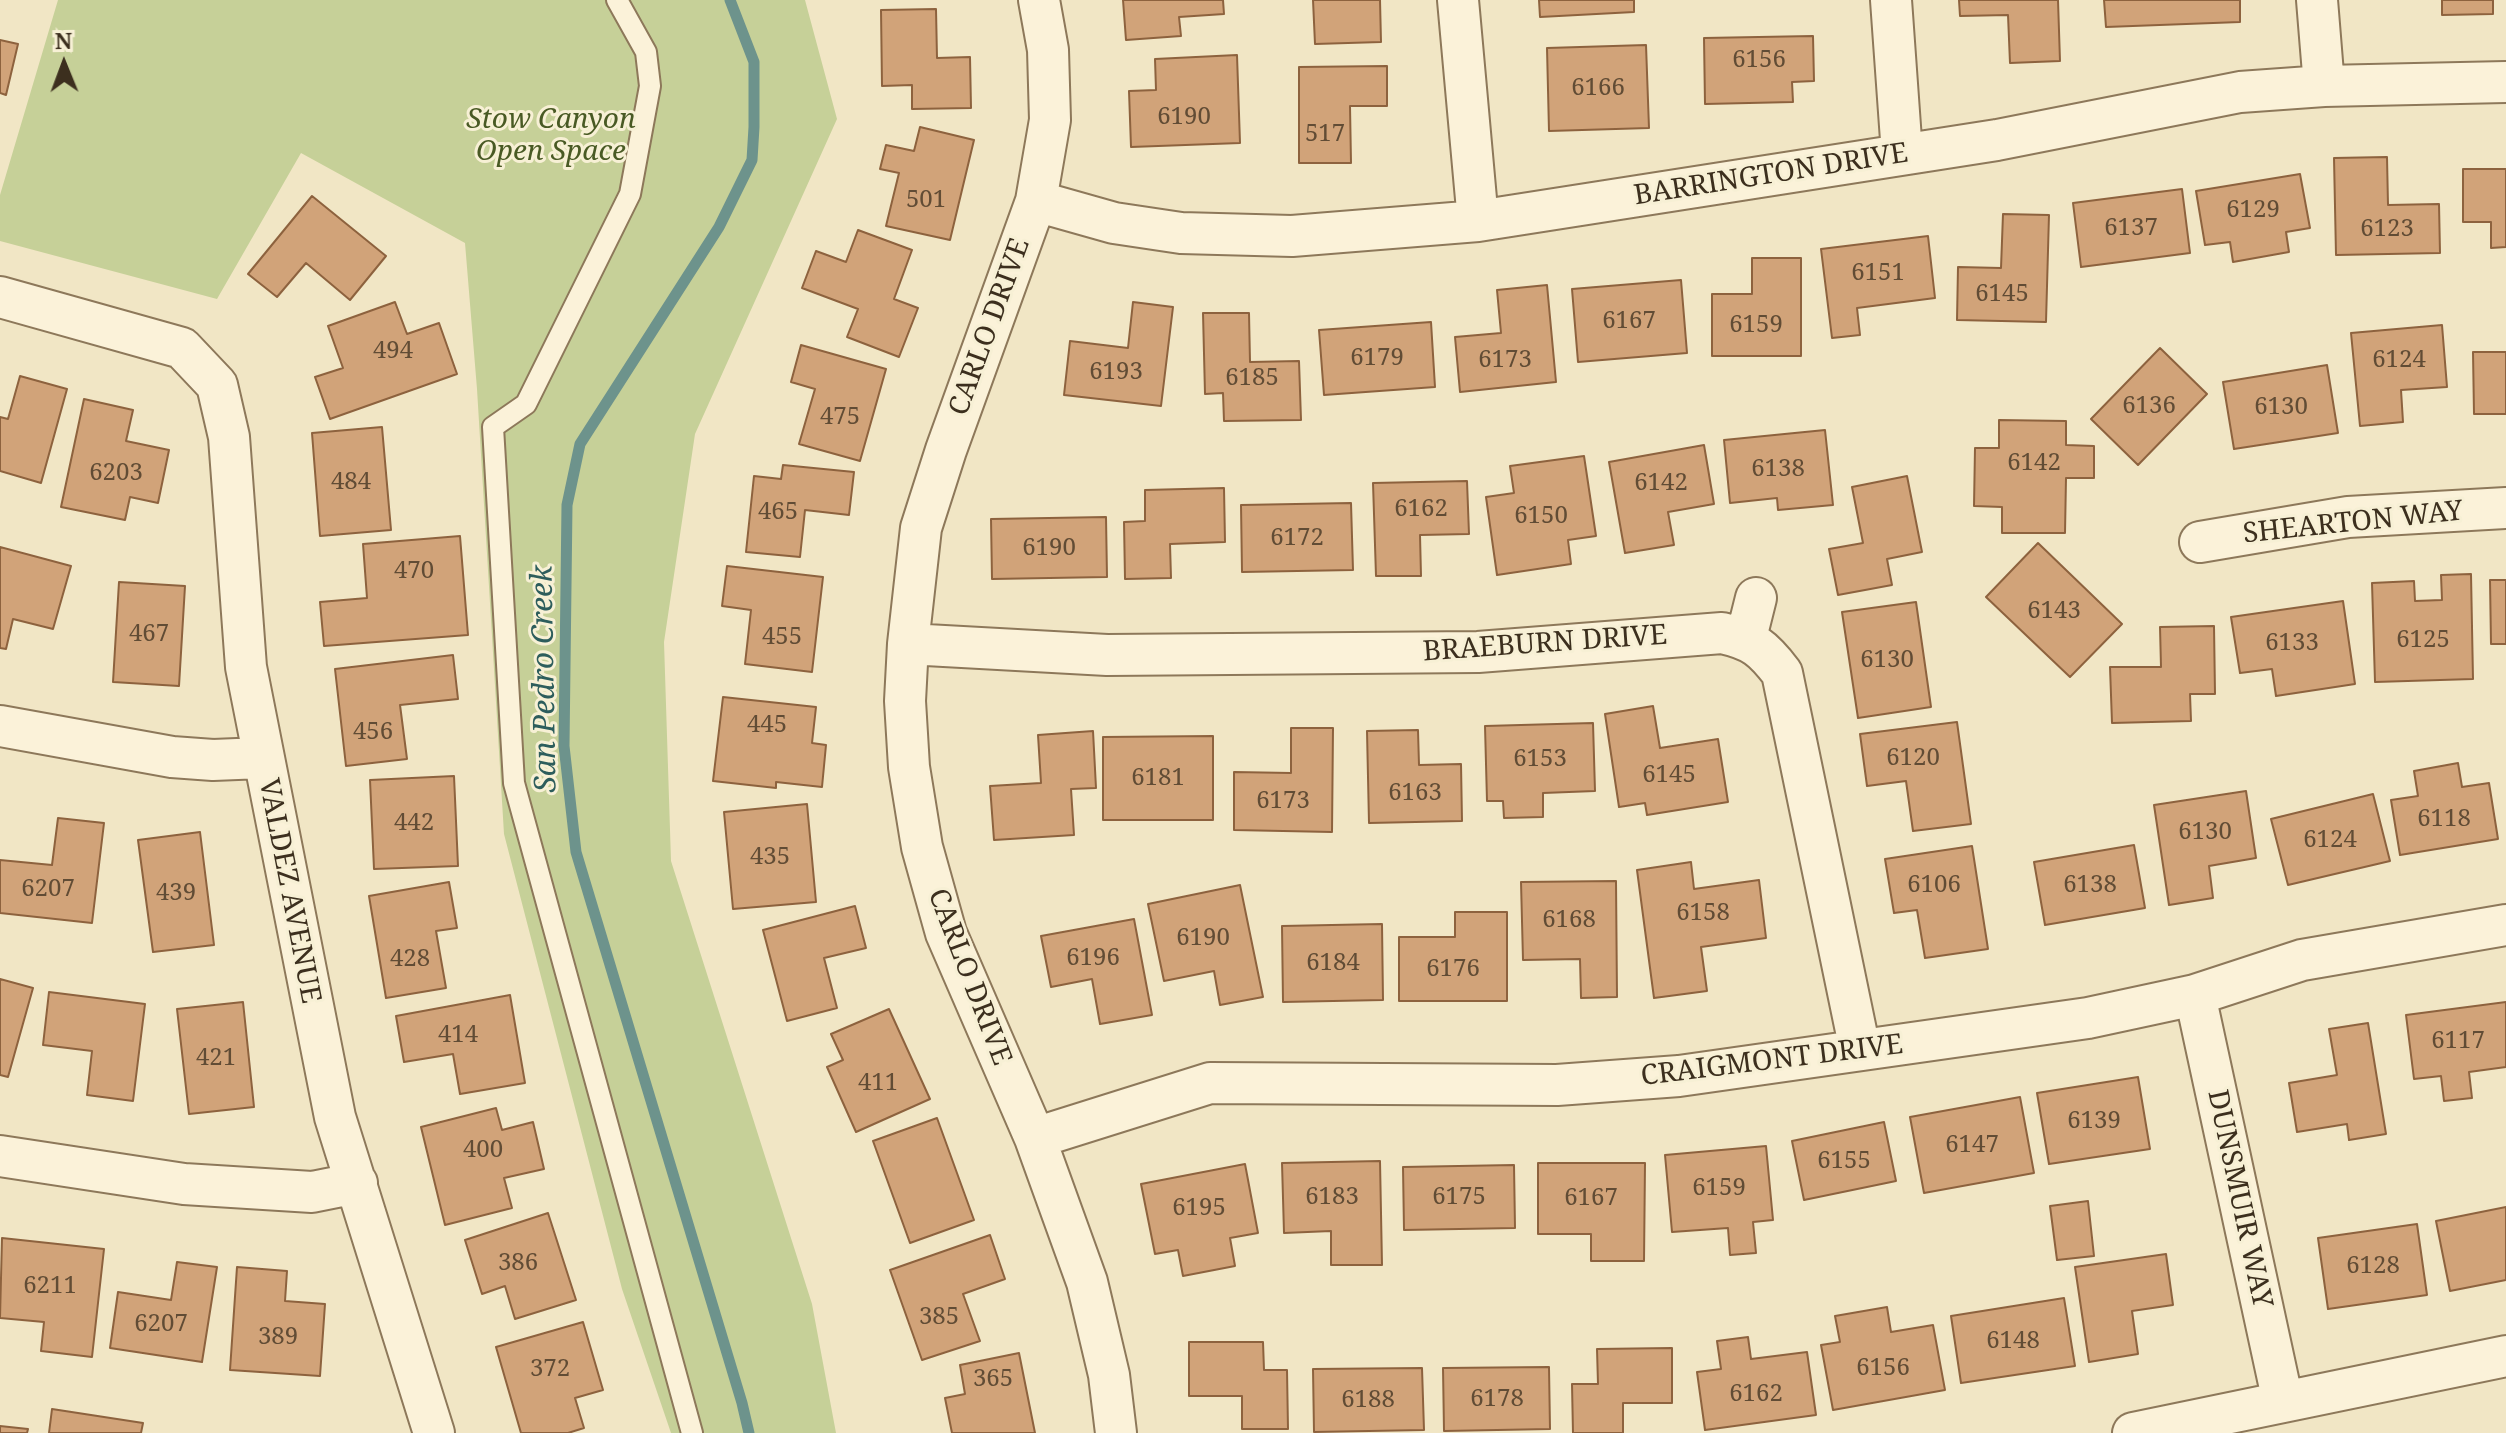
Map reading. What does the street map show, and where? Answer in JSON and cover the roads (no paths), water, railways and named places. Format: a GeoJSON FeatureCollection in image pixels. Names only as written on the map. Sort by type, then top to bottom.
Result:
{"type":"FeatureCollection","features":[{"type":"Feature","properties":{"kind":"street","name":"CARLO DRIVE"},"geometry":{"type":"LineString","coordinates":[[1039,0],[1048,50],[1050,120],[1036,201],[921,528],[905,701],[909,767],[922,847],[946,933],[1035,1138],[1087,1282],[1109,1375],[1116,1433]]}},
{"type":"Feature","properties":{"kind":"street"},"geometry":{"type":"LineString","coordinates":[[1458,0],[1478,221]]}},
{"type":"Feature","properties":{"kind":"street"},"geometry":{"type":"LineString","coordinates":[[1891,0],[1902,154]]}},
{"type":"Feature","properties":{"kind":"street"},"geometry":{"type":"LineString","coordinates":[[2317,0],[2324,86]]}},
{"type":"Feature","properties":{"kind":"street","name":"BARRINGTON DRIVE"},"geometry":{"type":"LineString","coordinates":[[1036,201],[1114,223],[1181,233],[1292,236],[1478,221],[1997,140],[2240,92],[2324,86],[2506,82]]}},
{"type":"Feature","properties":{"kind":"street","name":"VALDEZ AVENUE"},"geometry":{"type":"LineString","coordinates":[[0,297],[182,348],[217,385],[229,437],[246,667],[335,1117],[434,1433]]}},
{"type":"Feature","properties":{"kind":"street","name":"SHEARTON WAY"},"geometry":{"type":"LineString","coordinates":[[2200,542],[2298,523],[2348,517],[2506,508]]}},
{"type":"Feature","properties":{"kind":"street"},"geometry":{"type":"LineString","coordinates":[[1756,598],[1746,638],[1766,652],[1782,673],[1860,1050]]}},
{"type":"Feature","properties":{"kind":"street","name":"BRAEBURN DRIVE"},"geometry":{"type":"LineString","coordinates":[[908,644],[1122,655],[1478,652],[1722,633],[1746,638]]}},
{"type":"Feature","properties":{"kind":"street"},"geometry":{"type":"LineString","coordinates":[[0,726],[172,757],[213,760],[262,758]]}},
{"type":"Feature","properties":{"kind":"street","name":"CRAIGMONT DRIVE"},"geometry":{"type":"LineString","coordinates":[[1035,1138],[1210,1083],[1557,1085],[1679,1076],[2088,1018],[2195,995],[2302,960],[2506,925]]}},
{"type":"Feature","properties":{"kind":"street","name":"DUNSMUIR WAY"},"geometry":{"type":"LineString","coordinates":[[2195,995],[2283,1402]]}},
{"type":"Feature","properties":{"kind":"street"},"geometry":{"type":"LineString","coordinates":[[0,1156],[184,1184],[312,1192],[357,1183]]}},
{"type":"Feature","properties":{"kind":"street"},"geometry":{"type":"LineString","coordinates":[[2133,1433],[2506,1356]]}},
{"type":"Feature","properties":{"kind":"lane"},"geometry":{"type":"LineString","coordinates":[[617,0],[646,52],[650,86],[630,194],[526,404],[493,427],[514,783],[692,1433]]}},
{"type":"Feature","properties":{"kind":"waterway","name":"San Pedro Creek"},"geometry":{"type":"LineString","coordinates":[[730,0],[754,62],[752,160],[719,227],[580,444],[567,505],[564,746],[576,852],[749,1433]]}},
{"type":"Feature","properties":{"kind":"park label","name":"Stow Canyon Open Space"},"geometry":{"type":"Point","coordinates":[551,136]}}]}
